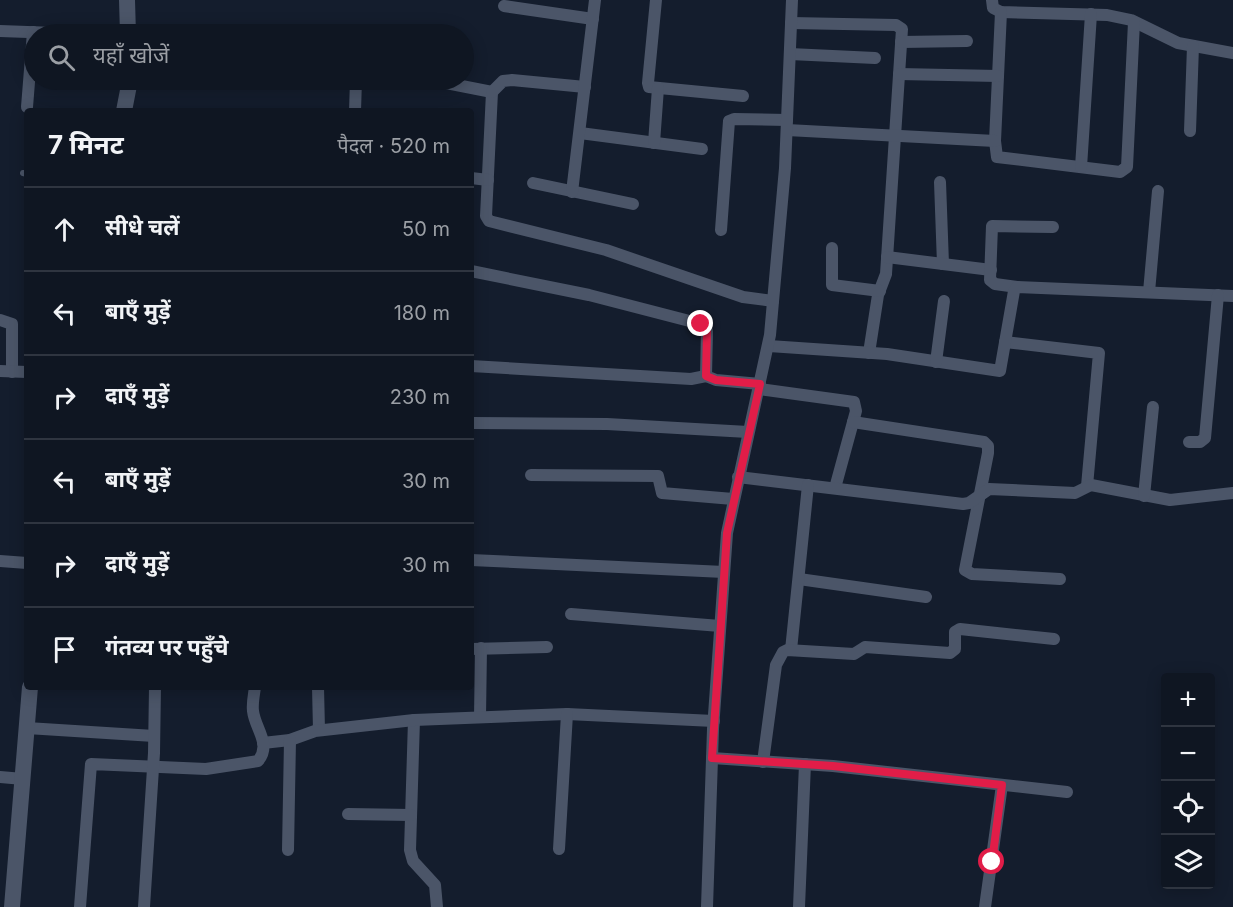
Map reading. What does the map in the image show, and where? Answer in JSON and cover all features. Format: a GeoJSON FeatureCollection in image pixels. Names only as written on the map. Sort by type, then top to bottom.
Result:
{"type":"FeatureCollection","features":[{"type":"Feature","properties":{"kind":"main road"},"geometry":{"type":"LineString","coordinates":[[127,0],[128,24]]}},
{"type":"Feature","properties":{"kind":"main road"},"geometry":{"type":"LineString","coordinates":[[125,108],[128,90]]}},
{"type":"Feature","properties":{"kind":"main road"},"geometry":{"type":"LineString","coordinates":[[12,907],[30,690]]}},
{"type":"Feature","properties":{"kind":"street"},"geometry":{"type":"LineString","coordinates":[[572,192],[595,0]]}},
{"type":"Feature","properties":{"kind":"street"},"geometry":{"type":"LineString","coordinates":[[656,0],[649,87],[743,96]]}},
{"type":"Feature","properties":{"kind":"street"},"geometry":{"type":"LineString","coordinates":[[707,907],[712,758],[724,572],[733,500],[769,346],[787,125],[792,0]]}},
{"type":"Feature","properties":{"kind":"street"},"geometry":{"type":"LineString","coordinates":[[992,0],[993,8],[1001,12],[1115,16],[1134,22],[1178,43],[1233,53]]}},
{"type":"Feature","properties":{"kind":"street"},"geometry":{"type":"LineString","coordinates":[[504,6],[593,19]]}},
{"type":"Feature","properties":{"kind":"street"},"geometry":{"type":"LineString","coordinates":[[1001,12],[996,155],[1000,159],[1120,172],[1127,167],[1134,22]]}},
{"type":"Feature","properties":{"kind":"street"},"geometry":{"type":"LineString","coordinates":[[1081,167],[1091,14]]}},
{"type":"Feature","properties":{"kind":"street"},"geometry":{"type":"LineString","coordinates":[[791,23],[896,25],[902,29],[885,280],[880,291],[870,353]]}},
{"type":"Feature","properties":{"kind":"street"},"geometry":{"type":"LineString","coordinates":[[0,31],[24,32]]}},
{"type":"Feature","properties":{"kind":"street"},"geometry":{"type":"LineString","coordinates":[[901,42],[967,41]]}},
{"type":"Feature","properties":{"kind":"street"},"geometry":{"type":"LineString","coordinates":[[1190,131],[1193,46]]}},
{"type":"Feature","properties":{"kind":"street"},"geometry":{"type":"LineString","coordinates":[[790,54],[875,58]]}},
{"type":"Feature","properties":{"kind":"street"},"geometry":{"type":"LineString","coordinates":[[899,75],[998,76]]}},
{"type":"Feature","properties":{"kind":"street"},"geometry":{"type":"LineString","coordinates":[[585,87],[512,80],[503,81],[492,92],[486,216],[489,221],[606,250],[743,297],[774,301]]}},
{"type":"Feature","properties":{"kind":"street"},"geometry":{"type":"LineString","coordinates":[[474,88],[492,92]]}},
{"type":"Feature","properties":{"kind":"street"},"geometry":{"type":"LineString","coordinates":[[654,143],[658,88]]}},
{"type":"Feature","properties":{"kind":"street"},"geometry":{"type":"LineString","coordinates":[[27,106],[28,90]]}},
{"type":"Feature","properties":{"kind":"street"},"geometry":{"type":"LineString","coordinates":[[355,108],[356,90]]}},
{"type":"Feature","properties":{"kind":"street"},"geometry":{"type":"LineString","coordinates":[[721,230],[729,121],[996,141]]}},
{"type":"Feature","properties":{"kind":"street"},"geometry":{"type":"LineString","coordinates":[[580,133],[702,149]]}},
{"type":"Feature","properties":{"kind":"street"},"geometry":{"type":"LineString","coordinates":[[474,178],[488,180]]}},
{"type":"Feature","properties":{"kind":"street"},"geometry":{"type":"LineString","coordinates":[[940,182],[943,264]]}},
{"type":"Feature","properties":{"kind":"street"},"geometry":{"type":"LineString","coordinates":[[533,183],[633,204]]}},
{"type":"Feature","properties":{"kind":"street"},"geometry":{"type":"LineString","coordinates":[[1149,292],[1158,190]]}},
{"type":"Feature","properties":{"kind":"street"},"geometry":{"type":"LineString","coordinates":[[1053,227],[994,224],[991,229],[992,283],[1017,288],[1233,296]]}},
{"type":"Feature","properties":{"kind":"street"},"geometry":{"type":"LineString","coordinates":[[832,248],[832,285],[880,291]]}},
{"type":"Feature","properties":{"kind":"street"},"geometry":{"type":"LineString","coordinates":[[887,257],[991,270]]}},
{"type":"Feature","properties":{"kind":"street"},"geometry":{"type":"LineString","coordinates":[[474,272],[590,295],[701,324],[707,331],[706,376]]}},
{"type":"Feature","properties":{"kind":"street"},"geometry":{"type":"LineString","coordinates":[[769,346],[870,353],[1000,371],[1014,291],[1017,288]]}},
{"type":"Feature","properties":{"kind":"street"},"geometry":{"type":"LineString","coordinates":[[1189,442],[1200,442],[1205,438],[1218,295]]}},
{"type":"Feature","properties":{"kind":"street"},"geometry":{"type":"LineString","coordinates":[[936,362],[944,302]]}},
{"type":"Feature","properties":{"kind":"street"},"geometry":{"type":"LineString","coordinates":[[0,320],[12,324],[6,371],[24,372]]}},
{"type":"Feature","properties":{"kind":"street"},"geometry":{"type":"LineString","coordinates":[[1005,342],[1099,353],[1087,486]]}},
{"type":"Feature","properties":{"kind":"street"},"geometry":{"type":"LineString","coordinates":[[474,366],[691,379],[706,376],[716,380],[851,400],[856,406],[835,488]]}},
{"type":"Feature","properties":{"kind":"street"},"geometry":{"type":"LineString","coordinates":[[1144,496],[1153,407]]}},
{"type":"Feature","properties":{"kind":"street"},"geometry":{"type":"LineString","coordinates":[[853,422],[984,442],[988,446],[988,453],[965,570],[972,574],[1060,579]]}},
{"type":"Feature","properties":{"kind":"street"},"geometry":{"type":"LineString","coordinates":[[474,423],[607,423],[748,432]]}},
{"type":"Feature","properties":{"kind":"street"},"geometry":{"type":"LineString","coordinates":[[531,475],[658,476],[662,493],[733,500]]}},
{"type":"Feature","properties":{"kind":"street"},"geometry":{"type":"LineString","coordinates":[[738,477],[963,504],[969,503],[989,489],[1075,493],[1087,486],[1097,486],[1170,500],[1233,493]]}},
{"type":"Feature","properties":{"kind":"street"},"geometry":{"type":"LineString","coordinates":[[791,650],[808,485]]}},
{"type":"Feature","properties":{"kind":"street"},"geometry":{"type":"LineString","coordinates":[[474,560],[724,572]]}},
{"type":"Feature","properties":{"kind":"street"},"geometry":{"type":"LineString","coordinates":[[0,561],[24,563]]}},
{"type":"Feature","properties":{"kind":"street"},"geometry":{"type":"LineString","coordinates":[[799,579],[926,597]]}},
{"type":"Feature","properties":{"kind":"street"},"geometry":{"type":"LineString","coordinates":[[571,614],[720,626]]}},
{"type":"Feature","properties":{"kind":"street"},"geometry":{"type":"LineString","coordinates":[[764,762],[776,665],[783,652],[791,650],[854,654],[865,648],[950,653],[955,649],[955,632],[960,629],[1054,639]]}},
{"type":"Feature","properties":{"kind":"street"},"geometry":{"type":"LineString","coordinates":[[480,717],[476,649],[547,647]]}},
{"type":"Feature","properties":{"kind":"street"},"geometry":{"type":"LineString","coordinates":[[144,907],[153,766],[155,690]]}},
{"type":"Feature","properties":{"kind":"street"},"geometry":{"type":"LineString","coordinates":[[80,907],[90,767],[95,763],[206,769],[245,765],[261,758],[262,733],[253,709],[255,690]]}},
{"type":"Feature","properties":{"kind":"street"},"geometry":{"type":"LineString","coordinates":[[318,690],[319,730]]}},
{"type":"Feature","properties":{"kind":"street"},"geometry":{"type":"LineString","coordinates":[[263,743],[290,740],[319,730],[414,720],[567,714],[714,722]]}},
{"type":"Feature","properties":{"kind":"street"},"geometry":{"type":"LineString","coordinates":[[559,849],[567,714]]}},
{"type":"Feature","properties":{"kind":"street"},"geometry":{"type":"LineString","coordinates":[[414,720],[411,856],[435,885],[437,907]]}},
{"type":"Feature","properties":{"kind":"street"},"geometry":{"type":"LineString","coordinates":[[27,728],[154,736]]}},
{"type":"Feature","properties":{"kind":"street"},"geometry":{"type":"LineString","coordinates":[[288,850],[290,740]]}},
{"type":"Feature","properties":{"kind":"street"},"geometry":{"type":"LineString","coordinates":[[712,758],[805,764],[1067,792]]}},
{"type":"Feature","properties":{"kind":"street"},"geometry":{"type":"LineString","coordinates":[[799,907],[805,764]]}},
{"type":"Feature","properties":{"kind":"street"},"geometry":{"type":"LineString","coordinates":[[0,777],[23,779]]}},
{"type":"Feature","properties":{"kind":"street"},"geometry":{"type":"LineString","coordinates":[[985,907],[1002,785]]}},
{"type":"Feature","properties":{"kind":"street"},"geometry":{"type":"LineString","coordinates":[[348,814],[411,816]]}},
{"type":"Feature","properties":{"kind":"route"},"geometry":{"type":"LineString","coordinates":[[701,324],[707,331],[704,371],[706,376],[716,380],[760,384],[727,533],[712,758],[833,766],[1002,785],[992,862]]}}]}
